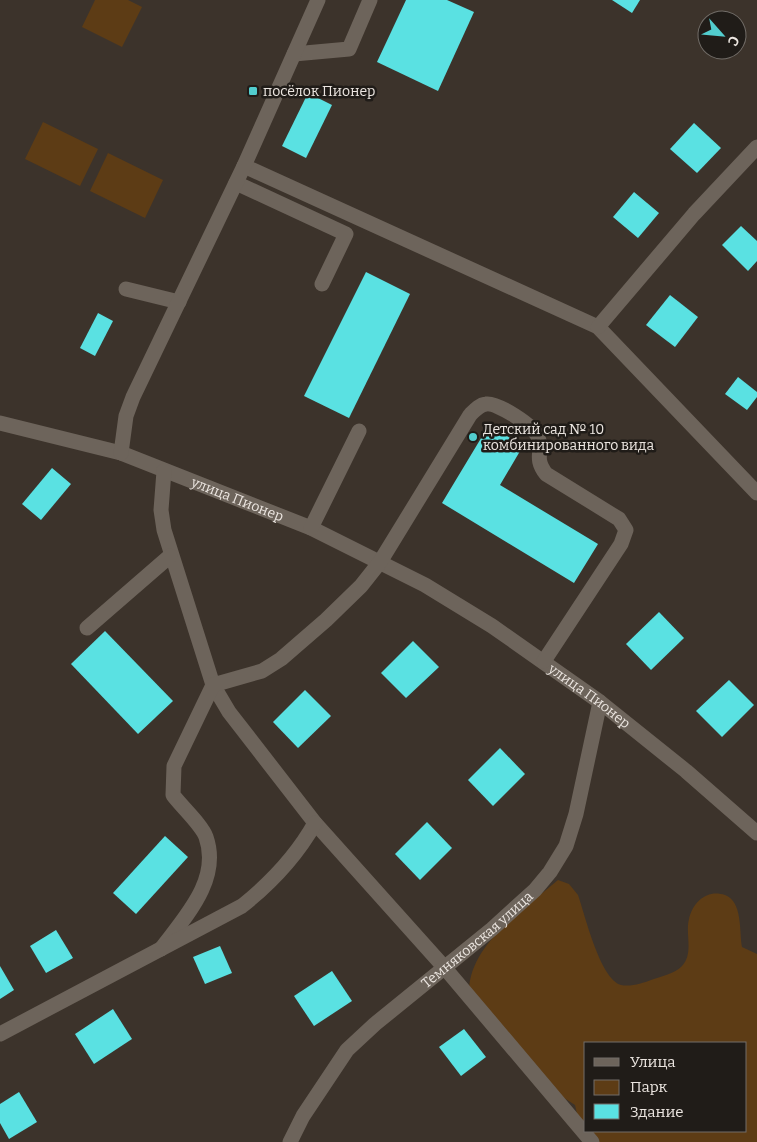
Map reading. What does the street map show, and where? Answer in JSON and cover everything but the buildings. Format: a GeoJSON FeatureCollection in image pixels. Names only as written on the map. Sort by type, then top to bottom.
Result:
{"type":"FeatureCollection","features":[{"type":"Feature","properties":{"kind":"street"},"geometry":{"type":"LineString","coordinates":[[121,454],[126,416],[133,397],[244,166],[318,0]]}},
{"type":"Feature","properties":{"kind":"street"},"geometry":{"type":"LineString","coordinates":[[294,54],[349,49],[370,0]]}},
{"type":"Feature","properties":{"kind":"street"},"geometry":{"type":"LineString","coordinates":[[598,327],[694,214],[757,147]]}},
{"type":"Feature","properties":{"kind":"street"},"geometry":{"type":"LineString","coordinates":[[244,166],[598,327],[757,493]]}},
{"type":"Feature","properties":{"kind":"street"},"geometry":{"type":"LineString","coordinates":[[236,183],[346,234],[322,284]]}},
{"type":"Feature","properties":{"kind":"street"},"geometry":{"type":"LineString","coordinates":[[126,289],[179,302]]}},
{"type":"Feature","properties":{"kind":"street"},"geometry":{"type":"LineString","coordinates":[[161,949],[199,899],[211,860],[206,835],[172,795],[174,766],[213,685],[262,671],[280,660],[326,620],[360,586],[380,562],[470,415],[479,406],[488,404],[501,408],[532,429],[539,438],[539,464],[546,474],[619,519],[626,530],[621,544],[544,661]]}},
{"type":"Feature","properties":{"kind":"street","name":"улица Пионер"},"geometry":{"type":"LineString","coordinates":[[0,423],[121,454],[311,528],[425,586],[544,661],[600,702],[686,771],[757,833]]}},
{"type":"Feature","properties":{"kind":"street"},"geometry":{"type":"LineString","coordinates":[[311,528],[359,430]]}},
{"type":"Feature","properties":{"kind":"street"},"geometry":{"type":"LineString","coordinates":[[164,471],[161,510],[170,556],[213,685],[230,712],[315,823],[444,967],[592,1142]]}},
{"type":"Feature","properties":{"kind":"street"},"geometry":{"type":"LineString","coordinates":[[87,628],[170,556]]}},
{"type":"Feature","properties":{"kind":"street","name":"Темняковская улица"},"geometry":{"type":"LineString","coordinates":[[290,1142],[303,1116],[347,1050],[535,890],[550,872],[566,846],[585,777],[600,702]]}},
{"type":"Feature","properties":{"kind":"street"},"geometry":{"type":"LineString","coordinates":[[0,1034],[242,906],[291,862],[315,823]]}},
{"type":"Feature","properties":{"kind":"green space"},"geometry":{"type":"Polygon","coordinates":[[[95,0],[128,0],[142,7],[122,47],[82,27],[95,0]]]}},
{"type":"Feature","properties":{"kind":"green space"},"geometry":{"type":"Polygon","coordinates":[[[43,122],[98,149],[80,186],[25,159],[43,122]]]}},
{"type":"Feature","properties":{"kind":"green space"},"geometry":{"type":"Polygon","coordinates":[[[108,153],[163,180],[145,218],[90,191],[108,153]]]}},
{"type":"Feature","properties":{"kind":"green space"},"geometry":{"type":"Polygon","coordinates":[[[558,880],[569,884],[578,895],[594,945],[606,971],[613,980],[621,985],[633,985],[676,971],[686,961],[688,955],[689,919],[694,907],[702,898],[707,895],[719,894],[731,899],[735,904],[739,918],[742,947],[757,954],[757,1142],[595,1142],[587,1132],[747,1132],[747,1042],[584,1042],[584,1128],[579,1122],[575,1105],[558,1094],[469,991],[472,974],[479,957],[502,928],[558,880]]]}},
{"type":"Feature","properties":{"kind":"place","name":"посёлок Пионер"},"geometry":{"type":"Point","coordinates":[253,91]}},
{"type":"Feature","properties":{"kind":"place","name":"Детский сад № 10 комбинированного вида"},"geometry":{"type":"Point","coordinates":[473,437]}}]}
